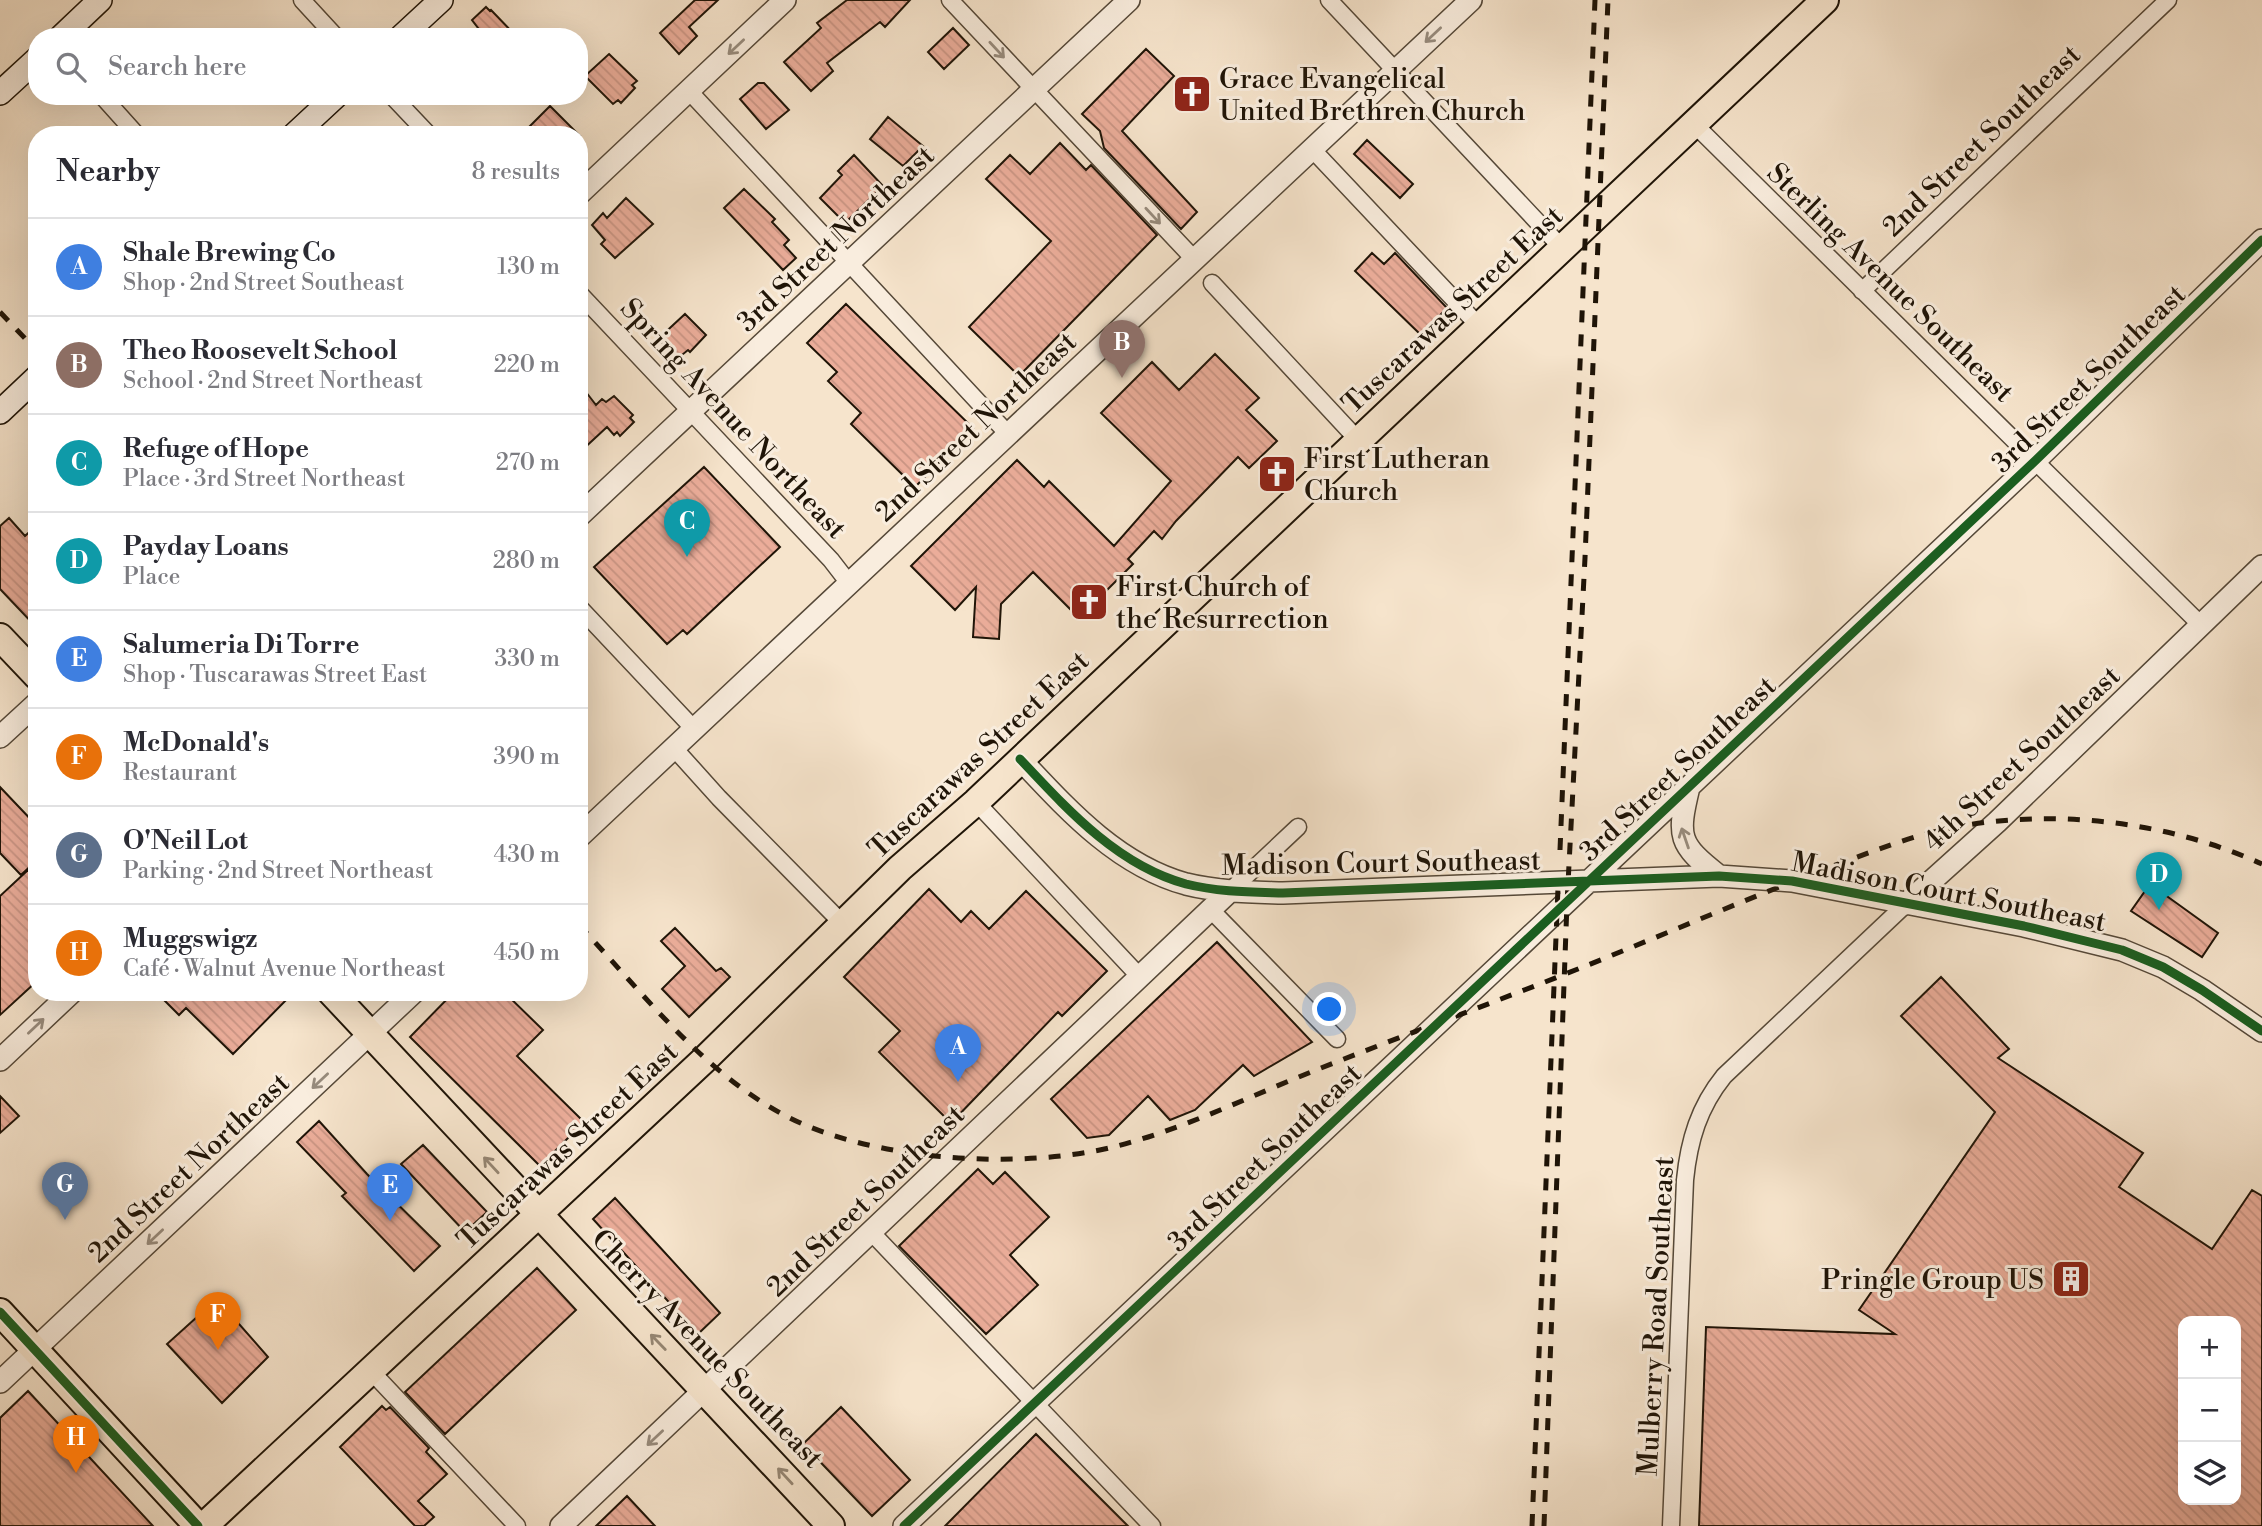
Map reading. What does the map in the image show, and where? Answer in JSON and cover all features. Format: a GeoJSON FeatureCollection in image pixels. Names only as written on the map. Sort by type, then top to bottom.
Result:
{"type":"FeatureCollection","features":[{"type":"Feature","properties":{"kind":"main road"},"geometry":{"type":"LineString","coordinates":[[70,28],[100,0]]}},
{"type":"Feature","properties":{"kind":"main road"},"geometry":{"type":"LineString","coordinates":[[411,28],[441,0]]}},
{"type":"Feature","properties":{"kind":"main road","name":"Tuscarawas Street East"},"geometry":{"type":"LineString","coordinates":[[204,1526],[705,1059],[900,868],[976,802],[1825,0]]}},
{"type":"Feature","properties":{"kind":"main road"},"geometry":{"type":"LineString","coordinates":[[0,93],[28,67]]}},
{"type":"Feature","properties":{"kind":"main road"},"geometry":{"type":"LineString","coordinates":[[304,126],[326,105]]}},
{"type":"Feature","properties":{"kind":"main road"},"geometry":{"type":"LineString","coordinates":[[0,412],[28,386]]}},
{"type":"Feature","properties":{"kind":"main road"},"geometry":{"type":"LineString","coordinates":[[0,636],[28,666]]}},
{"type":"Feature","properties":{"kind":"main road","name":"Cherry Avenue Southeast"},"geometry":{"type":"LineString","coordinates":[[339,1001],[831,1526]]}},
{"type":"Feature","properties":{"kind":"main road"},"geometry":{"type":"LineString","coordinates":[[0,1312],[198,1526]]}},
{"type":"Feature","properties":{"kind":"street"},"geometry":{"type":"LineString","coordinates":[[302,0],[328,28]]}},
{"type":"Feature","properties":{"kind":"street"},"geometry":{"type":"LineString","coordinates":[[588,186],[785,0]]}},
{"type":"Feature","properties":{"kind":"street"},"geometry":{"type":"LineString","coordinates":[[950,0],[1195,260]]}},
{"type":"Feature","properties":{"kind":"street","name":"3rd Street Northeast"},"geometry":{"type":"LineString","coordinates":[[588,508],[1129,0]]}},
{"type":"Feature","properties":{"kind":"street"},"geometry":{"type":"LineString","coordinates":[[1329,0],[1562,248]]}},
{"type":"Feature","properties":{"kind":"street","name":"2nd Street Northeast"},"geometry":{"type":"LineString","coordinates":[[588,829],[1471,0]]}},
{"type":"Feature","properties":{"kind":"street","name":"2nd Street Southeast"},"geometry":{"type":"LineString","coordinates":[[1862,291],[2168,0]]}},
{"type":"Feature","properties":{"kind":"street"},"geometry":{"type":"LineString","coordinates":[[689,91],[1008,434]]}},
{"type":"Feature","properties":{"kind":"street"},"geometry":{"type":"LineString","coordinates":[[110,105],[130,126]]}},
{"type":"Feature","properties":{"kind":"street"},"geometry":{"type":"LineString","coordinates":[[401,105],[420,126]]}},
{"type":"Feature","properties":{"kind":"street","name":"Sterling Avenue Southeast"},"geometry":{"type":"LineString","coordinates":[[1694,124],[2201,625]]}},
{"type":"Feature","properties":{"kind":"street"},"geometry":{"type":"LineString","coordinates":[[1312,149],[1479,326]]}},
{"type":"Feature","properties":{"kind":"street","name":"3rd Street Southeast"},"geometry":{"type":"LineString","coordinates":[[904,1526],[2036,460],[2262,240]]}},
{"type":"Feature","properties":{"kind":"street"},"geometry":{"type":"LineString","coordinates":[[1212,283],[1358,440]]}},
{"type":"Feature","properties":{"kind":"street","name":"Spring Avenue Northeast"},"geometry":{"type":"LineString","coordinates":[[588,302],[831,560],[848,582]]}},
{"type":"Feature","properties":{"kind":"street","name":"4th Street Southeast"},"geometry":{"type":"LineString","coordinates":[[1702,1111],[1724,1076],[1997,821],[2262,566]]}},
{"type":"Feature","properties":{"kind":"street"},"geometry":{"type":"LineString","coordinates":[[588,617],[694,729]]}},
{"type":"Feature","properties":{"kind":"street"},"geometry":{"type":"LineString","coordinates":[[0,737],[28,711]]}},
{"type":"Feature","properties":{"kind":"street"},"geometry":{"type":"LineString","coordinates":[[674,748],[719,798],[844,925]]}},
{"type":"Feature","properties":{"kind":"street","name":"Madison Court Southeast"},"geometry":{"type":"LineString","coordinates":[[1020,759],[1085,826],[1133,860],[1158,874],[1185,883],[1230,891],[1283,893],[1719,876],[1792,881],[2024,926],[2136,955],[2202,990],[2262,1031]]}},
{"type":"Feature","properties":{"kind":"street"},"geometry":{"type":"LineString","coordinates":[[1689,787],[1681,820],[1683,839],[1695,856],[1719,876]]}},
{"type":"Feature","properties":{"kind":"street"},"geometry":{"type":"LineString","coordinates":[[976,802],[1140,977]]}},
{"type":"Feature","properties":{"kind":"street","name":"2nd Street Southeast"},"geometry":{"type":"LineString","coordinates":[[561,1526],[1298,827]]}},
{"type":"Feature","properties":{"kind":"street"},"geometry":{"type":"LineString","coordinates":[[1211,909],[1337,1039]]}},
{"type":"Feature","properties":{"kind":"street"},"geometry":{"type":"LineString","coordinates":[[0,1060],[62,1001]]}},
{"type":"Feature","properties":{"kind":"street","name":"2nd Street Northeast"},"geometry":{"type":"LineString","coordinates":[[0,1382],[405,1001]]}},
{"type":"Feature","properties":{"kind":"street","name":"Mulberry Road Southeast"},"geometry":{"type":"LineString","coordinates":[[1671,1526],[1685,1180],[1690,1145],[1702,1111]]}},
{"type":"Feature","properties":{"kind":"street"},"geometry":{"type":"LineString","coordinates":[[872,1233],[1152,1526]]}},
{"type":"Feature","properties":{"kind":"street"},"geometry":{"type":"LineString","coordinates":[[370,1370],[517,1526]]}},
{"type":"Feature","properties":{"kind":"building"},"geometry":{"type":"Polygon","coordinates":[[[695,0],[718,0],[689,27],[697,36],[679,54],[660,33],[695,0]]]}},
{"type":"Feature","properties":{"kind":"building"},"geometry":{"type":"Polygon","coordinates":[[[847,0],[910,0],[885,27],[880,22],[827,63],[833,71],[811,91],[784,62],[821,28],[817,23],[847,0]]]}},
{"type":"Feature","properties":{"kind":"building"},"geometry":{"type":"Polygon","coordinates":[[[486,7],[508,28],[478,28],[472,20],[486,7]]]}},
{"type":"Feature","properties":{"kind":"building"},"geometry":{"type":"Polygon","coordinates":[[[953,28],[969,45],[944,69],[928,52],[953,28]]]}},
{"type":"Feature","properties":{"kind":"building"},"geometry":{"type":"Polygon","coordinates":[[[1146,49],[1174,76],[1122,131],[1197,212],[1181,229],[1104,148],[1100,131],[1082,114],[1146,49]]]}},
{"type":"Feature","properties":{"kind":"building"},"geometry":{"type":"Polygon","coordinates":[[[609,54],[637,81],[632,85],[635,88],[621,103],[618,100],[613,104],[588,79],[588,73],[609,54]]]}},
{"type":"Feature","properties":{"kind":"building"},"geometry":{"type":"Polygon","coordinates":[[[758,83],[764,83],[789,110],[766,129],[740,99],[758,83]]]}},
{"type":"Feature","properties":{"kind":"building"},"geometry":{"type":"Polygon","coordinates":[[[550,106],[570,126],[530,126],[550,106]]]}},
{"type":"Feature","properties":{"kind":"building"},"geometry":{"type":"Polygon","coordinates":[[[888,117],[923,146],[903,166],[870,139],[888,117]]]}},
{"type":"Feature","properties":{"kind":"building"},"geometry":{"type":"Polygon","coordinates":[[[1367,140],[1413,184],[1400,198],[1354,154],[1367,140]]]}},
{"type":"Feature","properties":{"kind":"building"},"geometry":{"type":"Polygon","coordinates":[[[1060,143],[1086,170],[1091,165],[1157,235],[1019,376],[969,327],[1051,241],[986,179],[1010,155],[1030,174],[1060,143]]]}},
{"type":"Feature","properties":{"kind":"building"},"geometry":{"type":"Polygon","coordinates":[[[854,155],[883,186],[845,223],[820,198],[842,175],[838,171],[854,155]]]}},
{"type":"Feature","properties":{"kind":"building"},"geometry":{"type":"Polygon","coordinates":[[[744,189],[775,219],[772,222],[789,240],[784,245],[796,258],[783,270],[724,208],[744,189]]]}},
{"type":"Feature","properties":{"kind":"building"},"geometry":{"type":"Polygon","coordinates":[[[626,198],[653,224],[615,258],[601,244],[605,240],[592,225],[603,213],[607,218],[626,198]]]}},
{"type":"Feature","properties":{"kind":"building"},"geometry":{"type":"Polygon","coordinates":[[[1372,253],[1384,264],[1395,253],[1447,308],[1421,335],[1355,271],[1372,253]]]}},
{"type":"Feature","properties":{"kind":"building"},"geometry":{"type":"Polygon","coordinates":[[[846,304],[973,428],[915,487],[851,424],[861,413],[828,381],[837,372],[807,343],[846,304]]]}},
{"type":"Feature","properties":{"kind":"building"},"geometry":{"type":"Polygon","coordinates":[[[685,314],[706,335],[690,352],[688,350],[677,359],[658,339],[685,314]]]}},
{"type":"Feature","properties":{"kind":"building"},"geometry":{"type":"Polygon","coordinates":[[[1215,354],[1259,398],[1246,410],[1277,441],[1249,468],[1238,457],[1162,539],[1154,531],[1128,559],[1133,564],[1079,618],[1033,572],[1001,604],[999,639],[973,637],[976,587],[955,610],[911,566],[1017,460],[1044,487],[1049,481],[1114,546],[1171,481],[1101,413],[1152,362],[1179,390],[1215,354]]]}},
{"type":"Feature","properties":{"kind":"building"},"geometry":{"type":"Polygon","coordinates":[[[588,395],[596,405],[602,399],[606,402],[614,396],[633,415],[630,418],[634,422],[620,436],[617,432],[614,435],[607,427],[588,445],[588,395]]]}},
{"type":"Feature","properties":{"kind":"building"},"geometry":{"type":"Polygon","coordinates":[[[704,467],[780,547],[687,634],[683,630],[667,644],[594,567],[704,467]]]}},
{"type":"Feature","properties":{"kind":"building"},"geometry":{"type":"Polygon","coordinates":[[[9,518],[25,536],[28,533],[28,619],[0,589],[0,526],[9,518]]]}},
{"type":"Feature","properties":{"kind":"building"},"geometry":{"type":"Polygon","coordinates":[[[0,787],[28,817],[28,868],[21,875],[0,853],[0,787]]]}},
{"type":"Feature","properties":{"kind":"building"},"geometry":{"type":"Polygon","coordinates":[[[28,870],[28,989],[0,1015],[0,896],[28,870]]]}},
{"type":"Feature","properties":{"kind":"building"},"geometry":{"type":"Polygon","coordinates":[[[2150,884],[2218,933],[2202,957],[2131,911],[2150,884]]]}},
{"type":"Feature","properties":{"kind":"building"},"geometry":{"type":"Polygon","coordinates":[[[929,889],[961,922],[971,911],[989,929],[1026,891],[1107,971],[1062,1016],[1058,1012],[951,1123],[879,1052],[900,1031],[844,977],[929,889]]]}},
{"type":"Feature","properties":{"kind":"building"},"geometry":{"type":"Polygon","coordinates":[[[675,928],[716,971],[721,968],[730,977],[689,1017],[662,989],[685,966],[661,941],[675,928]]]}},
{"type":"Feature","properties":{"kind":"building"},"geometry":{"type":"Polygon","coordinates":[[[1217,942],[1312,1042],[1254,1076],[1243,1065],[1195,1110],[1170,1120],[1148,1096],[1109,1135],[1087,1138],[1051,1099],[1217,942]]]}},
{"type":"Feature","properties":{"kind":"building","name":"Pringle Group US"},"geometry":{"type":"Polygon","coordinates":[[[1941,977],[2009,1049],[1998,1058],[2143,1153],[2119,1187],[2212,1249],[2252,1190],[2262,1196],[2262,1526],[1699,1526],[1706,1327],[1895,1334],[1859,1310],[1995,1112],[1901,1016],[1941,977]]]}},
{"type":"Feature","properties":{"kind":"building"},"geometry":{"type":"Polygon","coordinates":[[[165,1001],[285,1001],[233,1054],[186,1008],[179,1015],[165,1001]]]}},
{"type":"Feature","properties":{"kind":"building"},"geometry":{"type":"Polygon","coordinates":[[[445,1001],[513,1001],[543,1030],[517,1056],[584,1122],[540,1166],[410,1037],[445,1001]]]}},
{"type":"Feature","properties":{"kind":"building"},"geometry":{"type":"Polygon","coordinates":[[[0,1096],[19,1116],[0,1133],[0,1096]]]}},
{"type":"Feature","properties":{"kind":"building"},"geometry":{"type":"Polygon","coordinates":[[[319,1121],[367,1174],[440,1246],[414,1271],[342,1196],[346,1193],[297,1142],[319,1121]]]}},
{"type":"Feature","properties":{"kind":"building"},"geometry":{"type":"Polygon","coordinates":[[[423,1145],[487,1212],[465,1232],[401,1164],[423,1145]]]}},
{"type":"Feature","properties":{"kind":"building"},"geometry":{"type":"Polygon","coordinates":[[[978,1169],[993,1184],[1005,1172],[1049,1217],[1010,1255],[1038,1285],[986,1334],[899,1246],[978,1169]]]}},
{"type":"Feature","properties":{"kind":"building"},"geometry":{"type":"Polygon","coordinates":[[[615,1198],[720,1313],[698,1334],[593,1219],[615,1198]]]}},
{"type":"Feature","properties":{"kind":"building"},"geometry":{"type":"Polygon","coordinates":[[[537,1268],[576,1310],[445,1434],[405,1392],[537,1268]]]}},
{"type":"Feature","properties":{"kind":"building"},"geometry":{"type":"Polygon","coordinates":[[[217,1299],[268,1357],[222,1403],[167,1344],[217,1299]]]}},
{"type":"Feature","properties":{"kind":"building"},"geometry":{"type":"Polygon","coordinates":[[[28,1391],[153,1526],[0,1526],[0,1418],[28,1391]]]}},
{"type":"Feature","properties":{"kind":"building"},"geometry":{"type":"Polygon","coordinates":[[[382,1406],[386,1410],[390,1407],[429,1448],[426,1452],[447,1474],[418,1501],[434,1517],[424,1526],[415,1526],[340,1447],[382,1406]]]}},
{"type":"Feature","properties":{"kind":"building"},"geometry":{"type":"Polygon","coordinates":[[[841,1407],[910,1480],[872,1516],[803,1444],[841,1407]]]}},
{"type":"Feature","properties":{"kind":"building"},"geometry":{"type":"Polygon","coordinates":[[[1036,1434],[1128,1526],[945,1526],[1036,1434]]]}},
{"type":"Feature","properties":{"kind":"building"},"geometry":{"type":"Polygon","coordinates":[[[627,1496],[655,1526],[596,1526],[627,1496]]]}},
{"type":"Feature","properties":{"kind":"railway"},"geometry":{"type":"LineString","coordinates":[[1560,850],[1595,0]]}},
{"type":"Feature","properties":{"kind":"railway"},"geometry":{"type":"LineString","coordinates":[[1544,1526],[1567,903],[1585,558],[1608,0]]}},
{"type":"Feature","properties":{"kind":"railway"},"geometry":{"type":"LineString","coordinates":[[0,312],[28,342]]}},
{"type":"Feature","properties":{"kind":"railway"},"geometry":{"type":"LineString","coordinates":[[588,935],[702,1055],[758,1099],[788,1117],[823,1132],[904,1152],[948,1157],[1035,1158],[1113,1147],[1163,1132],[1582,968],[1806,876],[1940,830],[1994,821],[2033,819],[2112,823],[2189,838],[2262,864]]}},
{"type":"Feature","properties":{"kind":"railway"},"geometry":{"type":"LineString","coordinates":[[1532,1526],[1558,888]]}},
{"type":"Feature","properties":{"kind":"cycle path"},"geometry":{"type":"LineString","coordinates":[[904,1526],[2036,460],[2262,240]]}},
{"type":"Feature","properties":{"kind":"cycle path"},"geometry":{"type":"LineString","coordinates":[[1020,759],[1075,816],[1116,849],[1161,875],[1198,887],[1283,893],[1719,876],[1792,881],[2024,926],[2122,950],[2163,967],[2262,1031]]}},
{"type":"Feature","properties":{"kind":"cycle path"},"geometry":{"type":"LineString","coordinates":[[0,1312],[198,1526]]}},
{"type":"Feature","properties":{"kind":"place","name":"Grace Evangelical United Brethren Church"},"geometry":{"type":"Point","coordinates":[1192,94]}},
{"type":"Feature","properties":{"kind":"place","name":"Theo Roosevelt School"},"geometry":{"type":"Point","coordinates":[1122,378]}},
{"type":"Feature","properties":{"kind":"place","name":"First Lutheran Church"},"geometry":{"type":"Point","coordinates":[1277,474]}},
{"type":"Feature","properties":{"kind":"place","name":"Refuge of Hope"},"geometry":{"type":"Point","coordinates":[687,557]}},
{"type":"Feature","properties":{"kind":"place","name":"First Church of the Resurrection"},"geometry":{"type":"Point","coordinates":[1089,602]}},
{"type":"Feature","properties":{"kind":"place","name":"Payday Loans"},"geometry":{"type":"Point","coordinates":[2159,910]}},
{"type":"Feature","properties":{"kind":"place","name":"Shale Brewing Co"},"geometry":{"type":"Point","coordinates":[958,1082]}},
{"type":"Feature","properties":{"kind":"place","name":"O'Neil Lot"},"geometry":{"type":"Point","coordinates":[65,1220]}},
{"type":"Feature","properties":{"kind":"place","name":"Salumeria Di Torre"},"geometry":{"type":"Point","coordinates":[390,1221]}},
{"type":"Feature","properties":{"kind":"place","name":"Pringle Group US"},"geometry":{"type":"Point","coordinates":[2071,1279]}},
{"type":"Feature","properties":{"kind":"place","name":"McDonald's"},"geometry":{"type":"Point","coordinates":[218,1350]}},
{"type":"Feature","properties":{"kind":"place","name":"Muggswigz"},"geometry":{"type":"Point","coordinates":[76,1473]}}]}
